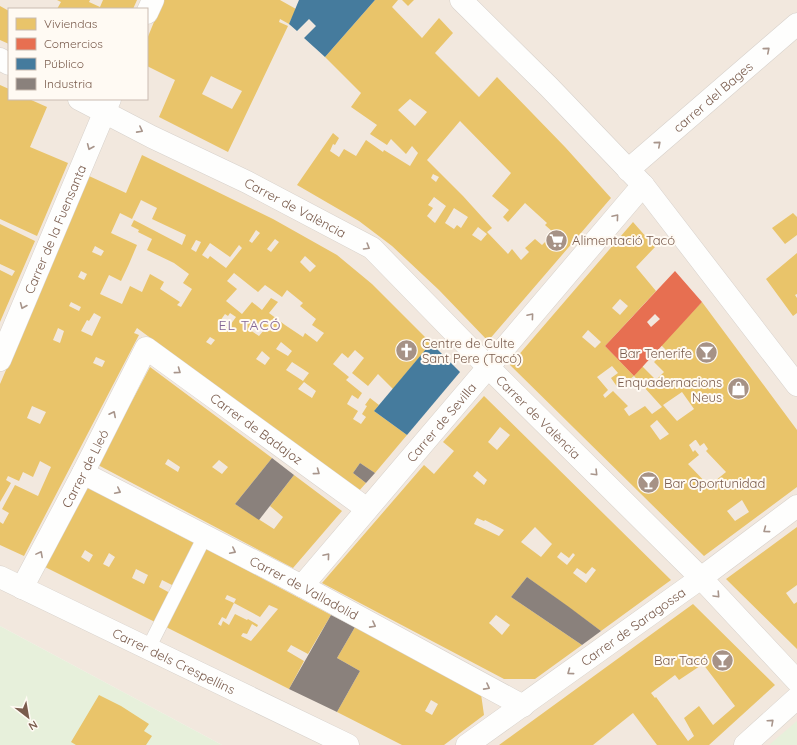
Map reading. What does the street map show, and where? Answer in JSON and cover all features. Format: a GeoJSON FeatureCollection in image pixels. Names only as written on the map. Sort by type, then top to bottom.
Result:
{"type":"FeatureCollection","features":[{"type":"Feature","properties":{"kind":"street"},"geometry":{"type":"LineString","coordinates":[[148,11],[153,0]]}},
{"type":"Feature","properties":{"kind":"street"},"geometry":{"type":"LineString","coordinates":[[461,0],[549,87],[636,177],[797,384]]}},
{"type":"Feature","properties":{"kind":"street","name":"carrer del Bages"},"geometry":{"type":"LineString","coordinates":[[636,177],[797,24]]}},
{"type":"Feature","properties":{"kind":"street","name":"Carrer de València"},"geometry":{"type":"LineString","coordinates":[[84,100],[108,105],[152,137],[247,182],[372,248],[488,367],[701,578],[797,681]]}},
{"type":"Feature","properties":{"kind":"street","name":"Carrer de la Fuensanta"},"geometry":{"type":"LineString","coordinates":[[0,360],[108,105]]}},
{"type":"Feature","properties":{"kind":"street","name":"Carrer de Sevilla"},"geometry":{"type":"LineString","coordinates":[[302,586],[488,367],[636,177]]}},
{"type":"Feature","properties":{"kind":"street","name":"Carrer de Lleó"},"geometry":{"type":"LineString","coordinates":[[22,588],[83,473],[146,348]]}},
{"type":"Feature","properties":{"kind":"street","name":"Carrer de Badajoz"},"geometry":{"type":"LineString","coordinates":[[146,348],[367,508]]}},
{"type":"Feature","properties":{"kind":"street","name":"Carrer de Valladolid"},"geometry":{"type":"LineString","coordinates":[[83,473],[302,586],[523,706]]}},
{"type":"Feature","properties":{"kind":"street","name":"Carrer de Saragossa"},"geometry":{"type":"LineString","coordinates":[[467,745],[701,578],[797,506]]}},
{"type":"Feature","properties":{"kind":"street","name":"Carrer dels Crespellins"},"geometry":{"type":"LineString","coordinates":[[0,577],[348,745]]}},
{"type":"Feature","properties":{"kind":"street"},"geometry":{"type":"LineString","coordinates":[[745,745],[797,698]]}},
{"type":"Feature","properties":{"kind":"lane"},"geometry":{"type":"LineString","coordinates":[[471,0],[627,158],[636,177]]}},
{"type":"Feature","properties":{"kind":"lane"},"geometry":{"type":"LineString","coordinates":[[148,649],[205,536]]}},
{"type":"Feature","properties":{"kind":"shaded area"},"geometry":{"type":"Polygon","coordinates":[[[0,0],[797,0],[797,745],[222,745],[0,626],[0,0]]]}},
{"type":"Feature","properties":{"kind":"green space"},"geometry":{"type":"Polygon","coordinates":[[[0,626],[222,745],[0,745],[0,626]]]}},
{"type":"Feature","properties":{"kind":"green space"},"geometry":{"type":"Polygon","coordinates":[[[797,721],[797,745],[769,745],[797,721]]]}},
{"type":"Feature","properties":{"kind":"building: Viviendas"},"geometry":{"type":"Polygon","coordinates":[[[57,0],[90,0],[89,2],[100,7],[103,0],[137,0],[133,8],[58,8],[61,2],[57,0]]]}},
{"type":"Feature","properties":{"kind":"building: Viviendas"},"geometry":{"type":"Polygon","coordinates":[[[163,0],[280,0],[296,9],[289,24],[280,19],[279,22],[288,26],[228,152],[159,117],[175,80],[148,66],[148,37],[163,0]],[[211,76],[202,94],[232,109],[242,91],[211,76]]]}},
{"type":"Feature","properties":{"kind":"building: Viviendas"},"geometry":{"type":"Polygon","coordinates":[[[375,0],[398,0],[392,7],[422,38],[439,18],[453,33],[435,53],[479,97],[497,77],[565,147],[611,198],[488,341],[439,290],[392,246],[359,221],[297,185],[333,133],[339,138],[335,145],[333,144],[330,151],[339,157],[344,149],[356,156],[366,140],[383,152],[384,150],[410,166],[418,153],[412,146],[406,154],[391,139],[387,145],[370,134],[377,125],[351,107],[361,93],[325,57],[375,0]],[[410,99],[398,110],[415,126],[427,112],[410,99]],[[460,121],[427,160],[492,228],[487,232],[508,254],[512,249],[521,260],[529,252],[525,248],[535,239],[542,245],[554,233],[545,225],[547,223],[525,203],[508,222],[503,217],[509,210],[492,196],[511,173],[460,121]],[[433,174],[431,178],[436,182],[439,177],[433,174]],[[434,197],[428,205],[433,208],[427,216],[435,223],[446,206],[434,197]],[[454,208],[445,223],[454,229],[457,225],[461,228],[468,217],[454,208]],[[478,227],[472,235],[481,241],[487,234],[478,227]]]}},
{"type":"Feature","properties":{"kind":"building: Viviendas"},"geometry":{"type":"Polygon","coordinates":[[[402,0],[414,0],[408,6],[402,0]]]}},
{"type":"Feature","properties":{"kind":"building: Viviendas"},"geometry":{"type":"Polygon","coordinates":[[[0,6],[8,10],[8,44],[0,40],[0,6]]]}},
{"type":"Feature","properties":{"kind":"building: Viviendas"},"geometry":{"type":"Polygon","coordinates":[[[0,85],[8,89],[8,100],[31,100],[47,107],[30,147],[68,163],[37,236],[0,219],[0,85]]]}},
{"type":"Feature","properties":{"kind":"building: Viviendas"},"geometry":{"type":"Polygon","coordinates":[[[142,155],[273,219],[337,255],[372,284],[431,343],[393,389],[378,374],[368,386],[352,373],[364,358],[355,350],[348,358],[342,353],[333,364],[349,377],[346,380],[362,393],[358,399],[352,395],[347,404],[358,411],[353,419],[361,424],[366,417],[362,414],[367,406],[365,405],[370,398],[379,405],[374,411],[407,435],[375,473],[360,463],[353,473],[366,483],[358,492],[137,328],[134,333],[139,335],[24,556],[0,545],[0,522],[3,524],[9,513],[2,509],[15,485],[38,496],[51,467],[40,461],[33,477],[23,472],[19,481],[8,476],[6,480],[11,483],[0,502],[0,384],[89,176],[126,193],[142,155]],[[141,200],[132,219],[120,213],[111,233],[137,245],[121,281],[109,275],[100,294],[122,304],[130,286],[142,292],[150,274],[164,282],[160,289],[180,302],[177,305],[181,307],[192,289],[183,283],[189,274],[174,263],[147,250],[152,239],[138,232],[139,230],[131,226],[134,220],[182,245],[186,235],[152,219],[157,208],[141,200]],[[256,230],[249,241],[252,243],[260,233],[256,230]],[[275,239],[267,249],[271,252],[279,242],[275,239]],[[196,240],[191,249],[196,252],[201,242],[196,240]],[[210,243],[202,255],[208,259],[210,256],[226,268],[242,248],[239,245],[230,257],[210,243]],[[95,246],[92,252],[101,256],[104,251],[95,246]],[[305,256],[300,262],[310,272],[316,266],[305,256]],[[81,271],[78,277],[84,280],[87,274],[81,271]],[[234,273],[227,281],[237,289],[226,301],[242,314],[252,302],[262,310],[271,298],[278,302],[269,313],[303,337],[305,333],[317,342],[324,333],[312,325],[316,319],[300,306],[303,303],[287,290],[282,297],[265,285],[258,292],[234,273]],[[71,302],[69,306],[79,311],[81,307],[71,302]],[[94,313],[89,321],[87,320],[81,331],[92,336],[101,317],[94,313]],[[230,313],[228,316],[225,314],[220,321],[225,325],[228,322],[231,324],[236,317],[230,313]],[[255,323],[250,330],[259,336],[264,330],[255,323]],[[58,328],[53,340],[60,343],[64,331],[58,328]],[[210,337],[206,342],[211,345],[215,340],[210,337]],[[281,342],[276,349],[288,356],[292,351],[281,342]],[[262,351],[256,359],[265,365],[270,358],[262,351]],[[96,357],[93,363],[102,367],[105,361],[96,357]],[[292,362],[286,370],[303,381],[309,373],[292,362]],[[304,382],[298,389],[312,398],[316,391],[304,382]],[[32,406],[27,418],[40,424],[46,412],[32,406]]]}},
{"type":"Feature","properties":{"kind":"building: Viviendas"},"geometry":{"type":"Polygon","coordinates":[[[793,213],[797,217],[797,235],[785,244],[772,228],[793,213]]]}},
{"type":"Feature","properties":{"kind":"building: Viviendas"},"geometry":{"type":"Polygon","coordinates":[[[633,222],[655,247],[636,267],[656,291],[605,346],[634,376],[642,366],[656,380],[664,372],[654,362],[666,350],[661,345],[702,302],[797,430],[797,487],[704,556],[510,365],[633,222]],[[620,299],[612,308],[620,315],[628,306],[620,299]],[[588,330],[582,337],[595,348],[601,342],[588,330]],[[612,366],[597,377],[608,390],[603,395],[605,398],[613,391],[628,406],[624,409],[629,416],[645,406],[652,414],[662,407],[634,376],[618,388],[611,378],[618,373],[612,366]],[[682,392],[663,405],[677,421],[694,409],[682,392]],[[657,420],[650,426],[660,440],[669,434],[657,420]],[[695,440],[689,445],[693,452],[695,450],[699,455],[688,464],[709,486],[726,472],[706,451],[708,449],[704,443],[700,446],[695,440]],[[742,500],[727,511],[735,521],[749,512],[742,500]]]}},
{"type":"Feature","properties":{"kind":"building: Viviendas"},"geometry":{"type":"Polygon","coordinates":[[[0,224],[35,241],[0,322],[0,270],[12,276],[15,271],[0,264],[0,224]]]}},
{"type":"Feature","properties":{"kind":"building: Viviendas"},"geometry":{"type":"Polygon","coordinates":[[[797,253],[797,294],[795,295],[797,298],[797,313],[793,316],[766,279],[797,253]]]}},
{"type":"Feature","properties":{"kind":"building: Viviendas"},"geometry":{"type":"Polygon","coordinates":[[[150,367],[272,458],[235,504],[274,529],[283,517],[270,506],[294,475],[342,511],[293,568],[98,465],[150,367]],[[168,459],[165,464],[178,472],[180,467],[168,459]],[[219,460],[212,467],[222,474],[228,467],[219,460]]]}},
{"type":"Feature","properties":{"kind":"building: Viviendas"},"geometry":{"type":"Polygon","coordinates":[[[484,396],[671,580],[601,631],[527,577],[511,597],[582,645],[535,679],[504,679],[322,583],[424,465],[434,474],[454,451],[443,442],[484,396]],[[500,427],[488,442],[497,450],[510,435],[500,427]],[[477,471],[473,476],[484,485],[487,480],[477,471]],[[477,518],[474,524],[499,536],[504,530],[485,520],[484,521],[477,518]],[[535,527],[521,542],[541,557],[552,544],[535,527]],[[561,552],[557,557],[567,565],[575,555],[573,553],[569,558],[561,552]],[[592,567],[586,574],[577,568],[573,573],[586,583],[596,570],[592,567]],[[496,615],[489,623],[502,635],[510,625],[496,615]]]}},
{"type":"Feature","properties":{"kind":"building: Viviendas"},"geometry":{"type":"Polygon","coordinates":[[[87,487],[196,544],[174,586],[162,580],[159,587],[170,593],[155,622],[45,567],[87,487]],[[85,550],[81,557],[89,562],[93,555],[85,550]],[[109,553],[103,564],[109,567],[115,557],[109,553]],[[136,569],[132,578],[144,584],[148,575],[136,569]]]}},
{"type":"Feature","properties":{"kind":"building: Viviendas"},"geometry":{"type":"Polygon","coordinates":[[[797,527],[797,585],[786,593],[794,604],[797,602],[797,649],[726,579],[797,527]]]}},
{"type":"Feature","properties":{"kind":"building: Viviendas"},"geometry":{"type":"Polygon","coordinates":[[[205,548],[331,615],[308,654],[291,645],[287,651],[304,661],[289,689],[164,626],[205,548]],[[227,595],[225,599],[234,603],[236,599],[227,595]],[[234,603],[226,619],[222,617],[218,624],[221,626],[223,621],[229,625],[235,614],[247,620],[248,619],[258,625],[257,627],[252,624],[247,634],[243,633],[241,636],[251,641],[278,609],[269,605],[260,617],[234,603]]]}},
{"type":"Feature","properties":{"kind":"building: Viviendas"},"geometry":{"type":"Polygon","coordinates":[[[693,604],[775,685],[709,745],[657,745],[633,713],[593,745],[499,745],[693,604]],[[703,664],[679,680],[675,675],[651,693],[655,698],[656,697],[688,741],[694,736],[684,718],[699,706],[713,725],[735,706],[703,664]]]}},
{"type":"Feature","properties":{"kind":"building: Viviendas"},"geometry":{"type":"Polygon","coordinates":[[[355,627],[481,694],[484,715],[444,745],[402,745],[337,712],[360,671],[337,658],[355,627]],[[431,700],[425,711],[432,715],[438,704],[431,700]]]}},
{"type":"Feature","properties":{"kind":"building: Viviendas"},"geometry":{"type":"Polygon","coordinates":[[[99,695],[121,706],[149,724],[144,731],[152,736],[146,745],[76,745],[71,742],[99,695]]]}},
{"type":"Feature","properties":{"kind":"building: Comercios"},"geometry":{"type":"Polygon","coordinates":[[[675,271],[702,302],[634,376],[605,346],[675,271]],[[655,314],[647,322],[651,327],[660,319],[655,314]]]}},
{"type":"Feature","properties":{"kind":"building: Público"},"geometry":{"type":"Polygon","coordinates":[[[299,0],[375,0],[325,57],[304,38],[316,26],[309,19],[297,31],[289,24],[299,0]]]}},
{"type":"Feature","properties":{"kind":"building: Público"},"geometry":{"type":"Polygon","coordinates":[[[431,343],[460,372],[407,435],[374,411],[431,343]]]}},
{"type":"Feature","properties":{"kind":"building: Industria"},"geometry":{"type":"Polygon","coordinates":[[[272,458],[294,475],[259,520],[235,504],[272,458]]]}},
{"type":"Feature","properties":{"kind":"building: Industria"},"geometry":{"type":"Polygon","coordinates":[[[360,463],[375,473],[366,483],[353,473],[360,463]]]}},
{"type":"Feature","properties":{"kind":"building: Industria"},"geometry":{"type":"Polygon","coordinates":[[[527,577],[601,631],[582,645],[511,597],[527,577]]]}},
{"type":"Feature","properties":{"kind":"building: Industria"},"geometry":{"type":"Polygon","coordinates":[[[331,615],[355,627],[337,658],[360,671],[337,712],[289,689],[331,615]]]}},
{"type":"Feature","properties":{"kind":"place","name":"Alimentació Tacó"},"geometry":{"type":"Point","coordinates":[556,240]}},
{"type":"Feature","properties":{"kind":"place","name":"Centre de Culte Sant Pere (Tacó)"},"geometry":{"type":"Point","coordinates":[407,350]}},
{"type":"Feature","properties":{"kind":"place","name":"Bar Tenerife"},"geometry":{"type":"Point","coordinates":[707,353]}},
{"type":"Feature","properties":{"kind":"place","name":"Enquadernacions Neus"},"geometry":{"type":"Point","coordinates":[738,389]}},
{"type":"Feature","properties":{"kind":"place","name":"Bar Oportunidad"},"geometry":{"type":"Point","coordinates":[648,483]}},
{"type":"Feature","properties":{"kind":"place","name":"Bar Tacó"},"geometry":{"type":"Point","coordinates":[723,660]}},
{"type":"Feature","properties":{"kind":"district","name":"EL TACÓ"},"geometry":{"type":"Point","coordinates":[250,325]}}]}
